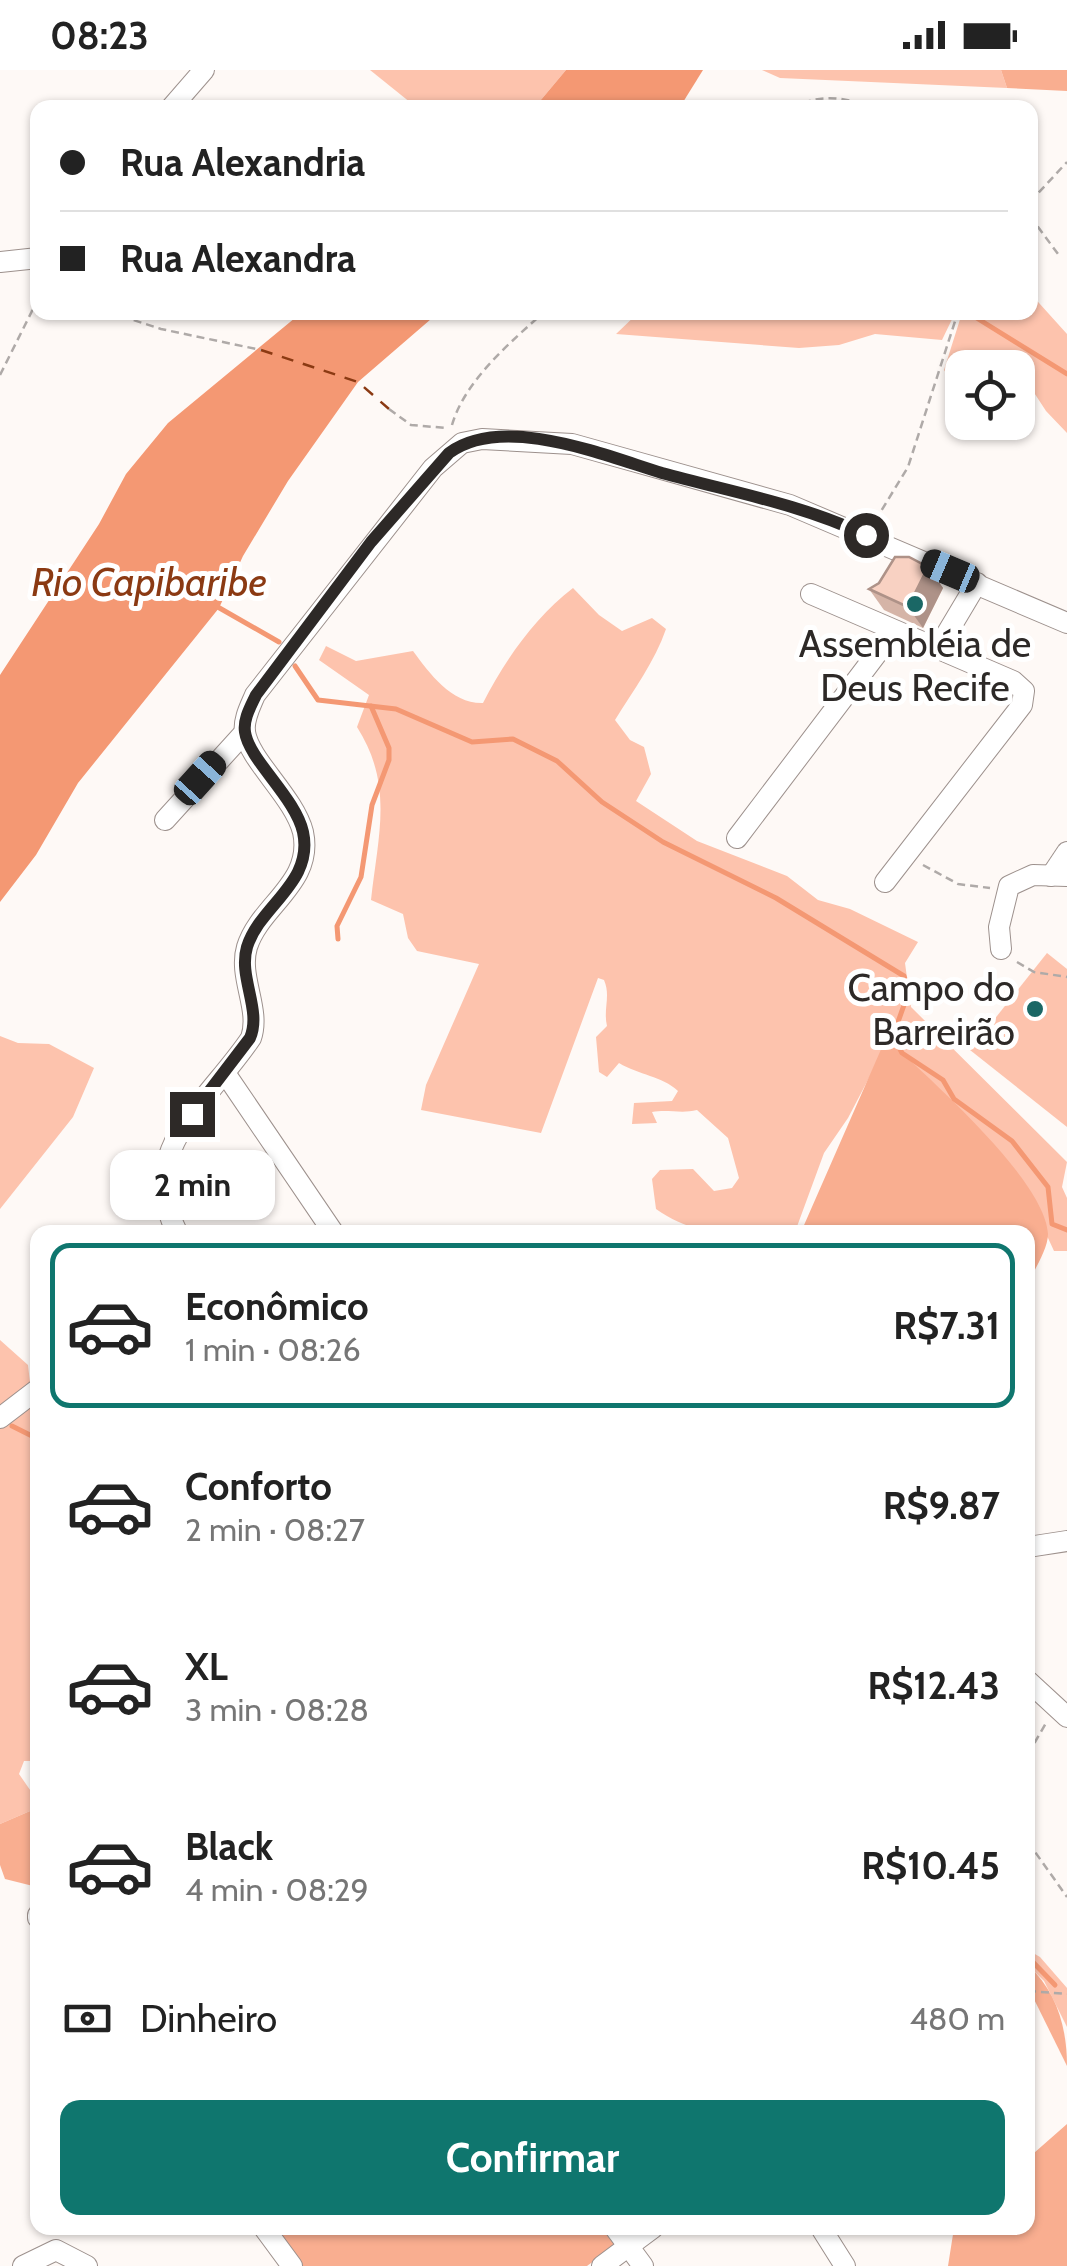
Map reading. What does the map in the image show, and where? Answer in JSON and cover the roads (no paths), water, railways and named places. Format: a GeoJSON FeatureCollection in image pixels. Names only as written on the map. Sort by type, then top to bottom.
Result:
{"type":"FeatureCollection","features":[{"type":"Feature","properties":{"kind":"street"},"geometry":{"type":"LineString","coordinates":[[178,100],[204,70]]}},
{"type":"Feature","properties":{"kind":"street"},"geometry":{"type":"LineString","coordinates":[[0,262],[30,260]]}},
{"type":"Feature","properties":{"kind":"street"},"geometry":{"type":"LineString","coordinates":[[164,820],[245,732],[256,695],[457,436],[572,444],[790,505],[1067,623]]}},
{"type":"Feature","properties":{"kind":"street"},"geometry":{"type":"LineString","coordinates":[[937,650],[978,582]]}},
{"type":"Feature","properties":{"kind":"street"},"geometry":{"type":"LineString","coordinates":[[811,594],[1013,680],[1024,691],[1022,705],[885,882]]}},
{"type":"Feature","properties":{"kind":"street"},"geometry":{"type":"LineString","coordinates":[[737,838],[894,631]]}},
{"type":"Feature","properties":{"kind":"street"},"geometry":{"type":"LineString","coordinates":[[173,1225],[162,1202],[162,1169],[176,1138],[255,1027],[245,968],[246,948],[298,874],[304,854],[297,814],[245,732]]}},
{"type":"Feature","properties":{"kind":"street"},"geometry":{"type":"LineString","coordinates":[[1001,949],[999,927],[1006,891],[1018,879],[1059,876],[1067,852]]}},
{"type":"Feature","properties":{"kind":"street"},"geometry":{"type":"LineString","coordinates":[[225,1073],[328,1225]]}},
{"type":"Feature","properties":{"kind":"street"},"geometry":{"type":"LineString","coordinates":[[0,1418],[30,1396]]}},
{"type":"Feature","properties":{"kind":"street"},"geometry":{"type":"LineString","coordinates":[[1035,1546],[1067,1542]]}},
{"type":"Feature","properties":{"kind":"street"},"geometry":{"type":"LineString","coordinates":[[1035,1687],[1067,1716]]}},
{"type":"Feature","properties":{"kind":"street"},"geometry":{"type":"LineString","coordinates":[[269,2235],[292,2266]]}},
{"type":"Feature","properties":{"kind":"street"},"geometry":{"type":"LineString","coordinates":[[620,2235],[643,2266]]}},
{"type":"Feature","properties":{"kind":"street"},"geometry":{"type":"LineString","coordinates":[[602,2266],[644,2235]]}},
{"type":"Feature","properties":{"kind":"street"},"geometry":{"type":"LineString","coordinates":[[825,2235],[845,2266]]}},
{"type":"Feature","properties":{"kind":"street"},"geometry":{"type":"LineString","coordinates":[[23,2266],[56,2250],[87,2266]]}},
{"type":"Feature","properties":{"kind":"water"},"geometry":{"type":"Polygon","coordinates":[[[566,70],[703,70],[684,100],[541,100],[566,70]]]}},
{"type":"Feature","properties":{"kind":"water","name":"Rio Capibaribe"},"geometry":{"type":"Polygon","coordinates":[[[293,320],[430,320],[358,382],[288,481],[243,556],[219,608],[78,783],[36,855],[0,902],[0,675],[99,524],[126,474],[168,423],[293,320]]]}},
{"type":"Feature","properties":{"kind":"waterway"},"geometry":{"type":"LineString","coordinates":[[980,320],[1067,374]]}},
{"type":"Feature","properties":{"kind":"waterway"},"geometry":{"type":"LineString","coordinates":[[216,606],[279,642]]}},
{"type":"Feature","properties":{"kind":"waterway"},"geometry":{"type":"LineString","coordinates":[[295,666],[318,700],[396,709],[472,742],[513,739],[557,761],[602,802],[663,842],[776,898],[904,976],[909,991],[893,1036],[902,1053],[943,1080],[954,1099],[1012,1141],[1048,1187],[1052,1224],[1067,1230]]}},
{"type":"Feature","properties":{"kind":"waterway"},"geometry":{"type":"LineString","coordinates":[[338,939],[337,926],[361,877],[372,805],[389,760],[389,748],[371,706]]}},
{"type":"Feature","properties":{"kind":"waterway"},"geometry":{"type":"LineString","coordinates":[[12,1426],[30,1435]]}},
{"type":"Feature","properties":{"kind":"waterway"},"geometry":{"type":"LineString","coordinates":[[1035,1964],[1055,1985]]}},
{"type":"Feature","properties":{"kind":"place","name":"Assembléia de Deus Recife"},"geometry":{"type":"Point","coordinates":[915,604]}},
{"type":"Feature","properties":{"kind":"place","name":"Campo do Barreirão"},"geometry":{"type":"Point","coordinates":[1035,1009]}}]}
